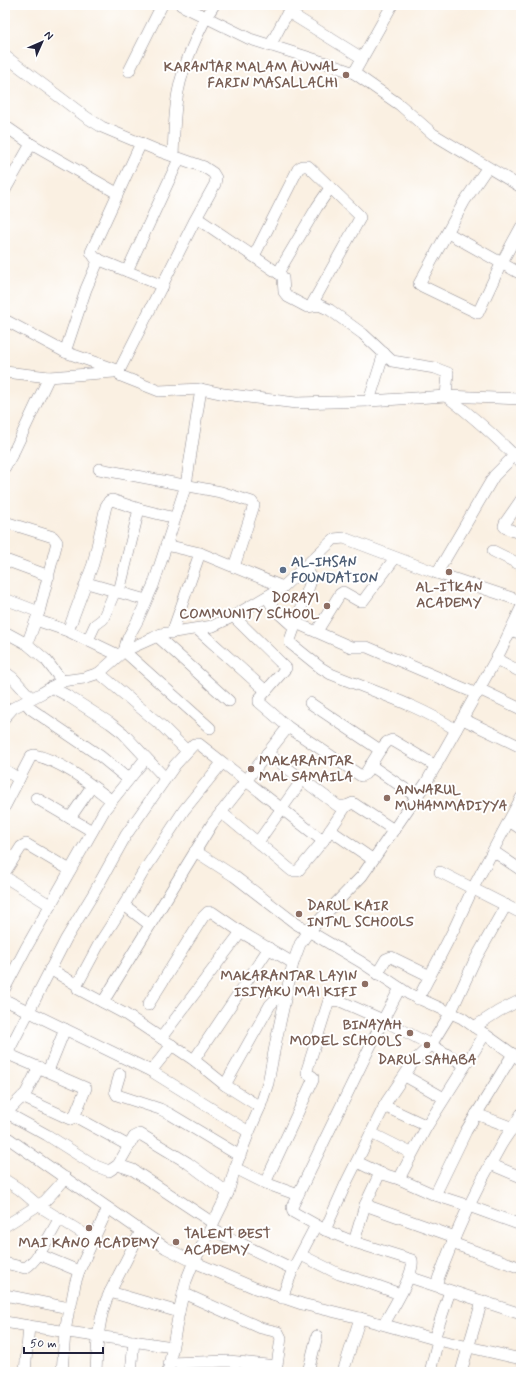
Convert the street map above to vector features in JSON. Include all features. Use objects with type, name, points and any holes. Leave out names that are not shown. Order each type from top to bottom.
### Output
[{"type":"street","points":[[129,71],[162,5]]},
{"type":"street","points":[[181,5],[239,35],[354,73],[400,105],[433,134],[487,168],[521,187]]},
{"type":"street","points":[[127,271],[176,158],[175,118],[178,92],[186,66],[205,17],[214,5]]},
{"type":"street","points":[[354,73],[392,5]]},
{"type":"street","points":[[270,46],[290,8],[362,58]]},
{"type":"street","points":[[5,56],[74,108],[102,127],[176,158],[204,167],[213,173],[216,178],[215,184],[119,371]]},
{"type":"street","points":[[5,126],[31,144],[117,193]]},
{"type":"street","points":[[7,182],[31,144]]},
{"type":"street","points":[[141,144],[91,252],[92,255],[99,259],[163,286]]},
{"type":"street","points":[[254,256],[300,167],[306,165],[308,166],[359,215],[360,218],[311,306]]},
{"type":"street","points":[[487,168],[464,202],[420,283],[422,286],[478,313],[501,264],[517,241],[521,227]]},
{"type":"street","points":[[278,273],[317,206],[330,188]]},
{"type":"street","points":[[197,218],[278,273],[283,278],[285,295],[288,298],[307,307],[320,306],[330,310],[362,334],[392,362],[435,368],[448,373],[446,396]]},
{"type":"street","points":[[448,233],[521,274]]},
{"type":"street","points":[[65,352],[86,289],[99,259]]},
{"type":"street","points":[[5,320],[65,352],[119,371],[121,376],[159,391],[201,389],[224,394],[296,403],[368,401],[446,396],[521,399]]},
{"type":"street","points":[[368,401],[384,353]]},
{"type":"street","points":[[6,374],[49,377],[119,371]]},
{"type":"street","points":[[5,466],[15,449],[49,377]]},
{"type":"street","points":[[122,652],[153,586],[186,485],[201,389]]},
{"type":"street","points":[[437,574],[494,476],[518,458],[470,413],[446,396]]},
{"type":"street","points":[[99,469],[221,492],[249,500],[254,505],[234,567]]},
{"type":"street","points":[[68,631],[93,564],[106,506],[109,501],[112,500],[139,509],[175,518]]},
{"type":"street","points":[[521,500],[504,526],[521,534]]},
{"type":"street","points":[[88,640],[95,625],[103,620],[117,591],[139,509]]},
{"type":"street","points":[[5,522],[53,537],[57,542],[38,616],[27,644]]},
{"type":"street","points":[[5,717],[13,708],[51,688],[62,680],[84,678],[99,673],[122,652],[157,636],[213,626],[234,616],[283,587],[334,539],[344,538],[437,574],[521,601]]},
{"type":"street","points":[[166,545],[200,553],[283,587]]},
{"type":"street","points":[[493,551],[521,565]]},
{"type":"street","points":[[172,633],[200,553]]},
{"type":"street","points":[[317,631],[340,594],[343,592],[359,601],[363,601],[395,558]]},
{"type":"street","points":[[8,561],[49,576]]},
{"type":"street","points":[[305,566],[312,578],[290,643],[321,668],[331,674],[416,708],[435,717],[456,730]]},
{"type":"street","points":[[87,583],[146,600]]},
{"type":"street","points":[[267,597],[274,608],[295,625],[317,631],[351,647],[367,647],[521,709]]},
{"type":"street","points":[[5,599],[68,631],[122,652],[210,728]]},
{"type":"street","points":[[183,1293],[261,1328],[278,1332],[281,1338],[276,1369],[229,1361],[169,1367],[172,1347],[183,1293],[186,1281],[228,1193],[235,1168],[260,1107],[268,1083],[293,963],[300,944],[309,931],[356,883],[417,797],[496,659],[516,632],[521,608]]},
{"type":"street","points":[[234,616],[286,668],[259,699],[259,702],[288,727],[361,776],[365,774],[380,750],[387,742],[392,740],[436,766]]},
{"type":"street","points":[[197,629],[266,692]]},
{"type":"street","points":[[5,632],[27,644],[46,660],[62,680]]},
{"type":"street","points":[[157,636],[229,701]]},
{"type":"street","points":[[496,659],[521,672]]},
{"type":"street","points":[[5,672],[22,688],[31,709],[100,756],[128,779]]},
{"type":"street","points":[[99,673],[163,727],[187,751]]},
{"type":"street","points":[[51,688],[68,696],[123,733],[165,778]]},
{"type":"street","points":[[310,703],[380,750]]},
{"type":"street","points":[[463,719],[521,747]]},
{"type":"street","points":[[103,1002],[195,850],[245,780],[288,727]]},
{"type":"street","points":[[76,1116],[75,1115],[86,1088],[10,1055],[9,1052],[50,969],[126,835],[165,778],[187,751],[194,744],[198,744],[323,841]]},
{"type":"street","points":[[267,753],[338,806],[346,806],[353,803],[356,804],[394,830]]},
{"type":"street","points":[[5,806],[31,756],[34,754],[75,774],[111,800]]},
{"type":"street","points":[[5,988],[92,830],[111,800],[146,758]]},
{"type":"street","points":[[76,985],[142,874],[184,810],[222,763]]},
{"type":"street","points":[[370,765],[417,797]]},
{"type":"street","points":[[5,770],[19,779]]},
{"type":"street","points":[[258,842],[302,780]]},
{"type":"street","points":[[70,818],[92,786]]},
{"type":"street","points":[[36,798],[92,830]]},
{"type":"street","points":[[418,999],[473,888],[521,798]]},
{"type":"street","points":[[221,812],[295,872],[298,872],[323,841],[346,806]]},
{"type":"street","points":[[509,821],[521,828]]},
{"type":"street","points":[[330,830],[372,859]]},
{"type":"street","points":[[5,872],[21,847],[26,844],[70,870]]},
{"type":"street","points":[[195,850],[234,876],[286,917],[361,962],[418,999],[462,1018],[517,1057],[476,1114],[462,1139],[435,1195]]},
{"type":"street","points":[[493,851],[521,870]]},
{"type":"street","points":[[440,872],[521,913]]},
{"type":"street","points":[[5,877],[50,905]]},
{"type":"street","points":[[124,905],[150,925]]},
{"type":"street","points":[[282,1298],[293,1269],[320,1228],[347,1181],[384,1106],[414,1061],[430,1045],[450,1014],[474,962],[506,905]]},
{"type":"street","points":[[148,1005],[203,917],[208,912],[212,912],[241,932],[293,963]]},
{"type":"street","points":[[161,1038],[241,932]]},
{"type":"street","points":[[194,1060],[269,948]]},
{"type":"street","points":[[378,974],[386,959],[391,957],[430,976]]},
{"type":"street","points":[[50,969],[76,985],[78,989],[125,1014],[194,1060],[225,1085],[260,1107]]},
{"type":"street","points":[[384,1324],[409,1277],[412,1260],[354,1242],[320,1228],[292,1210],[293,1202],[298,1195],[400,988]]},
{"type":"street","points":[[225,1085],[270,1005],[287,992]]},
{"type":"street","points":[[5,1000],[151,1071],[249,1132]]},
{"type":"street","points":[[265,1183],[314,1080],[313,1077],[307,1073],[307,1070],[329,1000],[340,1001],[383,1020],[465,1065]]},
{"type":"street","points":[[474,1027],[498,1011],[521,1000]]},
{"type":"street","points":[[65,1029],[43,1069],[26,1093],[5,1113],[47,1135],[103,1169],[109,1171],[118,1165],[134,1137],[140,1134],[188,1163],[228,1193]]},
{"type":"street","points":[[399,1179],[427,1126],[485,1034]]},
{"type":"street","points":[[151,1071],[172,1045]]},
{"type":"street","points":[[120,1074],[115,1091],[118,1095],[170,1114],[240,1156]]},
{"type":"street","points":[[405,1076],[444,1098]]},
{"type":"street","points":[[22,1097],[70,1119],[76,1116]]},
{"type":"street","points":[[384,1106],[427,1126]]},
{"type":"street","points":[[476,1114],[516,1129]]},
{"type":"street","points":[[436,1285],[453,1240],[469,1206],[490,1164],[516,1129],[521,1114]]},
{"type":"street","points":[[76,1116],[129,1146]]},
{"type":"street","points":[[371,1133],[412,1153]]},
{"type":"street","points":[[5,1136],[141,1231],[171,1251],[194,1262],[282,1298],[302,1304],[384,1324],[436,1339],[521,1359]]},
{"type":"street","points":[[357,1162],[435,1195],[521,1225]]},
{"type":"street","points":[[490,1164],[521,1177]]},
{"type":"street","points":[[118,1165],[133,1170],[212,1226],[293,1269]]},
{"type":"street","points":[[235,1168],[265,1183],[298,1195]]},
{"type":"street","points":[[354,1242],[365,1205],[380,1173]]},
{"type":"street","points":[[6,1224],[39,1206],[66,1178]]},
{"type":"street","points":[[5,1180],[19,1189],[39,1206],[94,1240]]},
{"type":"street","points":[[365,1205],[521,1268]]},
{"type":"street","points":[[62,1372],[69,1308],[71,1305],[75,1284],[79,1271],[108,1208]]},
{"type":"street","points":[[5,1263],[25,1268],[30,1264],[38,1254],[60,1218]]},
{"type":"street","points":[[96,1372],[98,1337],[106,1299],[141,1231]]},
{"type":"street","points":[[38,1254],[79,1271]]},
{"type":"street","points":[[301,1255],[339,1274],[400,1294]]},
{"type":"street","points":[[409,1277],[521,1314]]},
{"type":"street","points":[[430,1372],[436,1339],[450,1291]]},
{"type":"street","points":[[110,1292],[179,1312]]},
{"type":"street","points":[[5,1295],[69,1308]]},
{"type":"street","points":[[461,1372],[482,1302]]},
{"type":"street","points":[[343,1372],[360,1318]]},
{"type":"street","points":[[5,1322],[172,1347]]},
{"type":"street","points":[[25,1372],[29,1326]]},
{"type":"street","points":[[308,1372],[317,1336]]},
{"type":"street","points":[[131,1372],[134,1341]]},
{"type":"place","name":"KARANTAR MALAM AUWAL FARIN MASALLACHI","points":[[346,75]]},
{"type":"place","name":"AL-IHSAN FOUNDATION","points":[[283,570]]},
{"type":"place","name":"AL-ITKAN ACADEMY","points":[[449,572]]},
{"type":"place","name":"DORAYI COMMUNITY SCHOOL","points":[[327,606]]},
{"type":"place","name":"MAKARANTAR MAL SAMAILA","points":[[251,769]]},
{"type":"place","name":"ANWARUL MUHAMMADIYYA","points":[[387,798]]},
{"type":"place","name":"DARUL KAIR INTNL SCHOOLS","points":[[299,914]]},
{"type":"place","name":"MAKARANTAR LAYIN ISIYAKU MAI KIFI","points":[[365,984]]},
{"type":"place","name":"BINAYAH MODEL SCHOOLS","points":[[410,1033]]},
{"type":"place","name":"DARUL SAHABA","points":[[427,1045]]},
{"type":"place","name":"MAI KANO ACADEMY","points":[[89,1228]]},
{"type":"place","name":"TALENT BEST ACADEMY","points":[[176,1242]]}]
